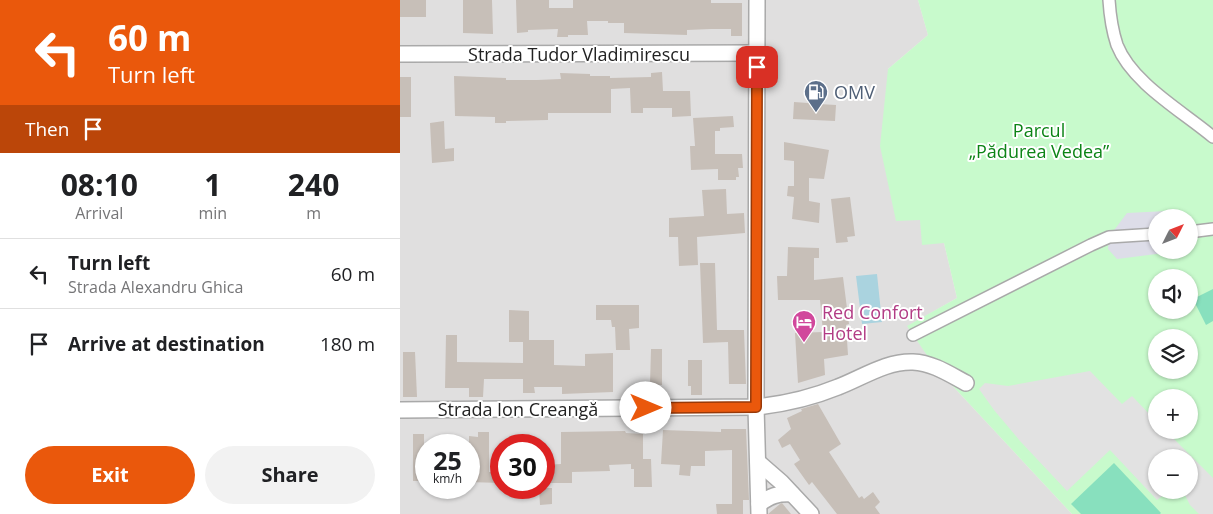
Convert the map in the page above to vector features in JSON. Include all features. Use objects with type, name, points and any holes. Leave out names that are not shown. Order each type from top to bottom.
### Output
[{"type":"street","points":[[757,0],[756,407],[759,509]]},
{"type":"street","points":[[1109,0],[1110,22],[1118,46],[1127,62],[1159,95],[1213,137]]},
{"type":"street","name":"Strada Tudor Vladimirescu","points":[[400,54],[757,53]]},
{"type":"street","points":[[1198,231],[1213,229]]},
{"type":"street","points":[[913,335],[1109,237],[1148,235]]},
{"type":"street","name":"Strada Ion Creangă","points":[[400,410],[756,407],[780,405],[807,398],[901,363],[921,363],[935,367],[966,383]]},
{"type":"street","points":[[758,462],[811,514]]},
{"type":"street","points":[[759,509],[769,497],[779,493],[792,494]]},
{"type":"shaded area","points":[[400,0],[918,0],[928,35],[888,69],[920,219],[944,243],[957,298],[908,326],[935,367],[1072,514],[400,514]]},
{"type":"shaded area","points":[[1148,212],[1148,255],[1117,259],[1108,249],[1109,237],[1127,213]]},
{"type":"shaded area","points":[[1090,371],[1122,404],[1132,396],[1148,413],[1148,439],[1174,439],[1184,449],[1148,449],[1148,490],[1110,450],[1067,491],[1020,441],[979,389],[985,383],[1008,386]]},
{"type":"shaded area","points":[[1198,463],[1213,478],[1213,514],[1199,514],[1187,499],[1198,499]]},
{"type":"green space","name":"Parcul „Pădurea Vedea”","points":[[918,0],[1213,0],[1213,514],[1072,514],[935,367],[907,326],[957,298],[944,243],[922,245],[920,220],[896,221],[880,146],[888,69],[928,35]]},
{"type":"green space","points":[[1213,289],[1213,321],[1206,325],[1198,309],[1198,296]]},
{"type":"green space","points":[[1114,463],[1160,514],[1081,514],[1071,504]]},
{"type":"water","points":[[877,274],[882,322],[862,324],[856,276]]},
{"type":"building","points":[[400,0],[426,0],[426,17],[400,17]]},
{"type":"building","points":[[463,0],[492,0],[493,34],[463,33]]},
{"type":"building","points":[[516,0],[549,0],[549,8],[573,8],[573,0],[711,0],[711,3],[742,3],[742,36],[731,36],[731,29],[687,30],[687,35],[624,33],[624,23],[608,23],[608,21],[587,21],[588,35],[557,37],[558,29],[528,30],[528,32],[517,33]]},
{"type":"building","points":[[662,72],[663,91],[690,91],[691,116],[672,117],[672,108],[643,108],[643,113],[631,113],[630,88],[611,89],[611,113],[548,113],[548,120],[506,121],[506,123],[495,123],[495,117],[455,116],[454,76],[537,80],[561,79],[560,73],[610,76],[610,78],[651,77],[651,73]]},
{"type":"building","points":[[400,77],[411,77],[411,117],[400,117]]},
{"type":"building","points":[[809,87],[820,88],[819,104],[836,105],[835,121],[793,119],[794,102],[808,103]]},
{"type":"building","points":[[733,116],[734,127],[720,128],[720,131],[715,131],[715,154],[742,154],[743,168],[738,168],[739,177],[736,177],[736,180],[718,180],[718,169],[691,170],[690,146],[695,146],[693,118]]},
{"type":"building","points":[[444,121],[445,149],[454,148],[454,161],[432,163],[430,123]]},
{"type":"building","points":[[784,142],[829,150],[824,179],[809,178],[809,201],[820,203],[819,223],[792,219],[794,197],[787,196],[788,186],[794,186],[794,161],[784,160]]},
{"type":"building","points":[[726,189],[727,214],[744,213],[745,233],[697,237],[698,265],[679,266],[678,237],[669,237],[669,218],[704,216],[702,190]]},
{"type":"building","points":[[850,197],[855,236],[847,237],[848,242],[836,243],[831,199]]},
{"type":"building","points":[[788,247],[819,248],[819,258],[814,258],[814,280],[843,277],[849,324],[846,325],[848,355],[824,359],[825,375],[798,383],[795,333],[823,332],[820,300],[778,300],[777,276],[787,276]]},
{"type":"building","points":[[700,263],[715,263],[717,330],[744,330],[746,384],[729,384],[728,342],[703,343]]},
{"type":"building","points":[[596,305],[639,305],[639,328],[629,329],[630,350],[616,350],[615,327],[612,327],[611,320],[596,320]]},
{"type":"building","points":[[509,310],[529,311],[529,340],[554,340],[554,365],[585,366],[585,354],[613,353],[613,392],[562,394],[562,387],[534,387],[535,393],[523,393],[523,379],[484,379],[483,397],[469,397],[469,388],[445,388],[446,335],[457,335],[457,362],[523,363],[523,342],[509,342]]},
{"type":"building","points":[[651,349],[662,349],[662,385],[650,385]]},
{"type":"building","points":[[403,352],[415,352],[417,397],[403,397]]},
{"type":"building","points":[[688,360],[702,360],[702,395],[691,395],[691,386],[688,386]]},
{"type":"building","points":[[818,404],[841,444],[829,452],[859,498],[862,496],[864,499],[873,492],[880,502],[875,507],[880,514],[837,514],[812,482],[809,485],[794,464],[800,460],[790,444],[782,448],[778,440],[791,429],[787,418],[802,411],[801,409]]},
{"type":"building","points":[[721,429],[746,429],[749,500],[743,500],[743,514],[717,514],[716,504],[732,504],[732,450],[705,451],[705,466],[691,466],[690,476],[679,475],[680,465],[661,464],[663,430],[721,432]]},
{"type":"building","points":[[625,431],[626,433],[643,434],[643,459],[651,459],[652,487],[634,487],[634,469],[631,469],[631,464],[609,465],[610,471],[572,472],[572,483],[555,483],[555,464],[561,464],[561,432]]},
{"type":"building","points":[[478,432],[489,432],[490,483],[480,482],[480,434]]},
{"type":"building","points":[[413,434],[415,434],[415,481],[413,481]]},
{"type":"building","points":[[540,499],[552,499],[552,504],[540,505]]},
{"type":"building","points":[[782,503],[791,514],[768,514],[780,504]]},
{"type":"place","name":"OMV","points":[[816,113]]},
{"type":"place","name":"Red Confort Hotel","points":[[804,343]]},
{"type":"route","points":[[646,408],[756,407],[757,67]]}]
